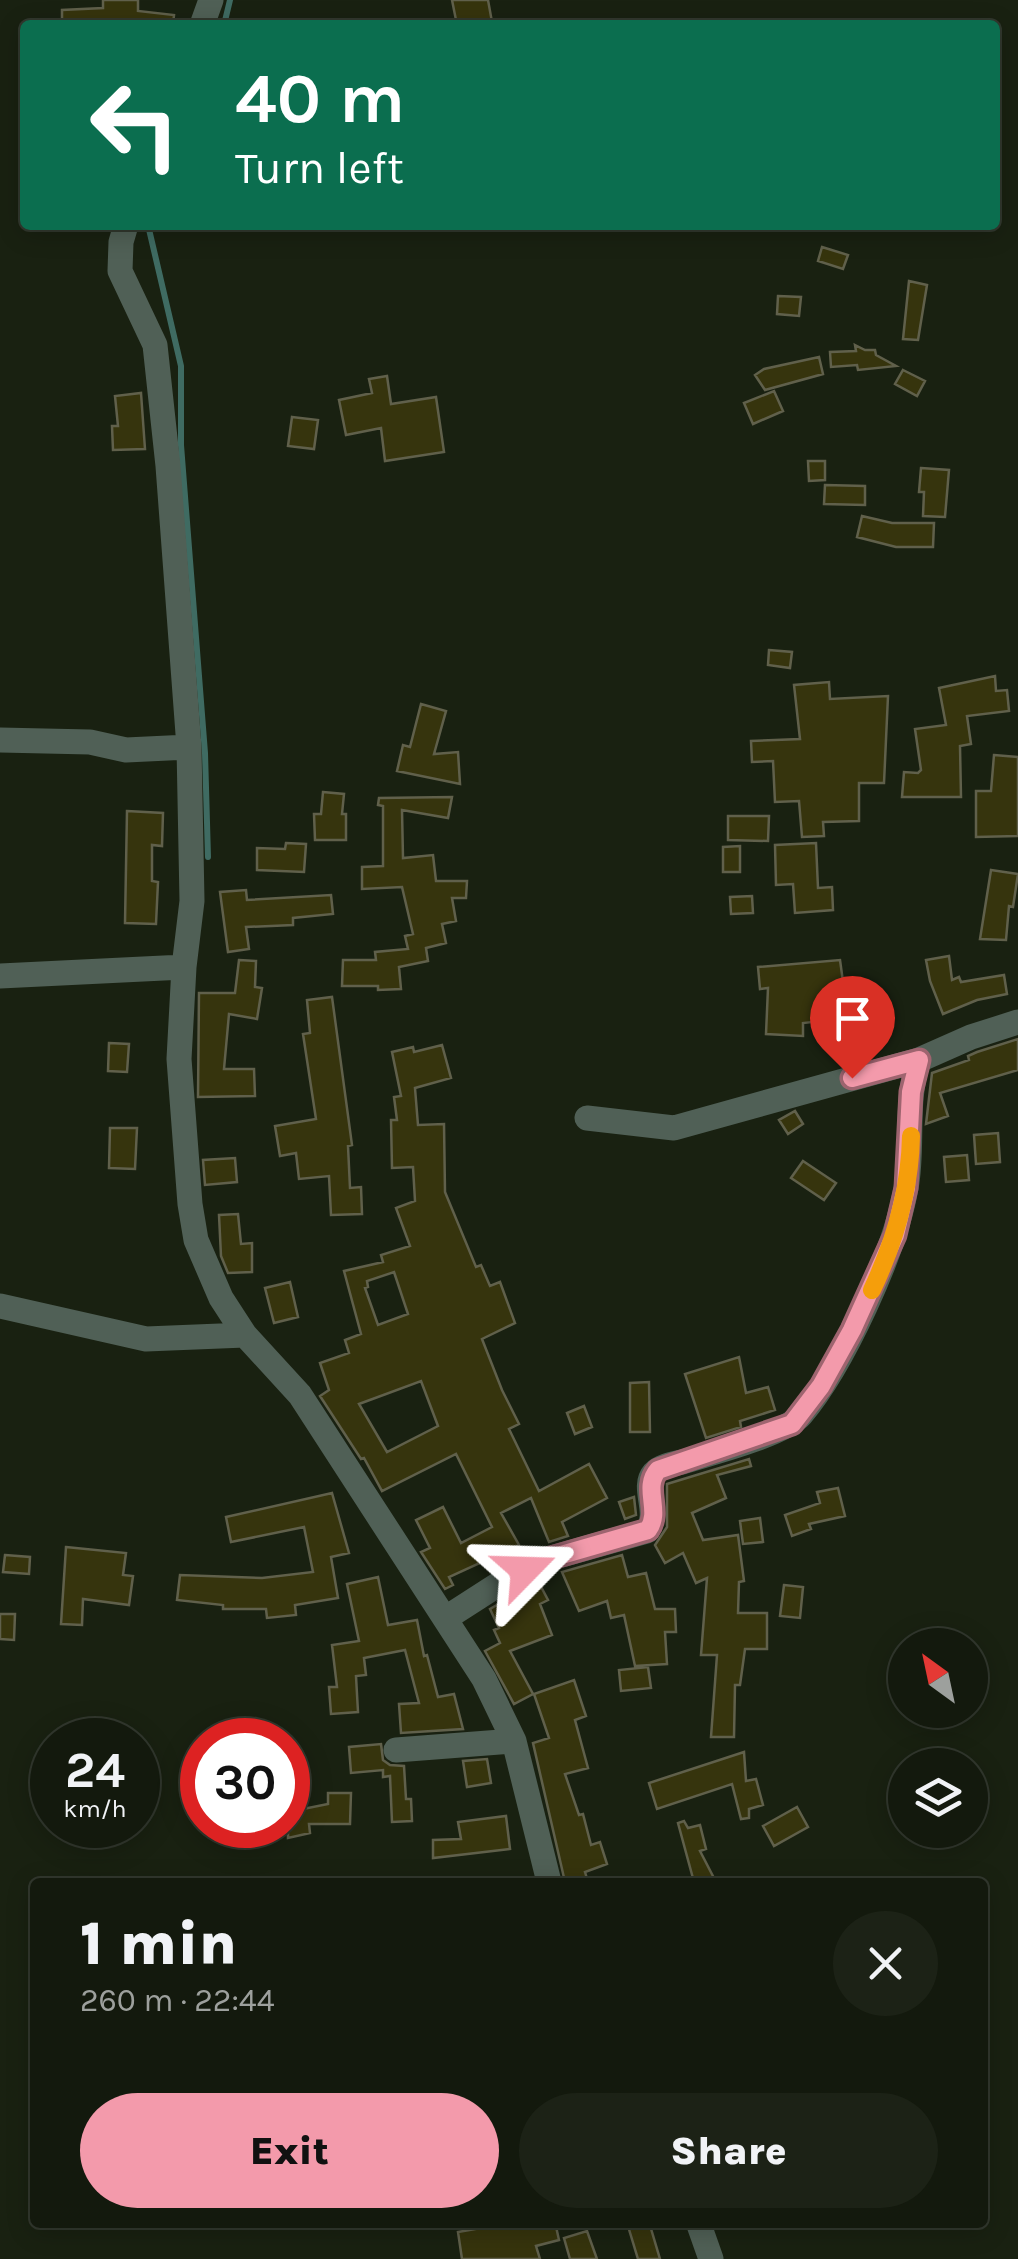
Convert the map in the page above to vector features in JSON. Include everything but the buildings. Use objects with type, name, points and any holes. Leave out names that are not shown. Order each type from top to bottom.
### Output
[{"type":"street","points":[[125,230],[120,271],[155,345],[189,747],[192,901],[184,967],[180,1096],[196,1240],[212,1283],[245,1334],[300,1395],[484,1679],[514,1741],[548,1878]]},
{"type":"street","points":[[0,740],[90,742],[126,750],[189,747]]},
{"type":"street","points":[[0,976],[184,967]]},
{"type":"street","points":[[587,1118],[674,1128],[919,1060],[1018,1022]]},
{"type":"street","points":[[446,1618],[544,1560],[648,1530],[654,1522],[650,1482],[659,1469],[788,1426],[802,1414],[852,1330],[895,1235],[906,1188],[911,1092],[919,1060]]},
{"type":"street","points":[[0,1306],[146,1339],[245,1334]]},
{"type":"street","points":[[396,1750],[514,1741]]},
{"type":"street","points":[[700,2228],[712,2259]]},
{"type":"waterway","points":[[225,20],[230,0]]},
{"type":"waterway","points":[[149,230],[181,366],[181,445],[205,753],[208,857]]},
{"type":"slow traffic","points":[[872,1290],[895,1235],[906,1188],[911,1136]]},
{"type":"route","points":[[525,1570],[544,1560],[648,1530],[654,1522],[650,1482],[658,1470],[792,1424],[821,1386],[852,1330],[895,1235],[906,1188],[911,1092],[919,1060],[852,1078]]}]
